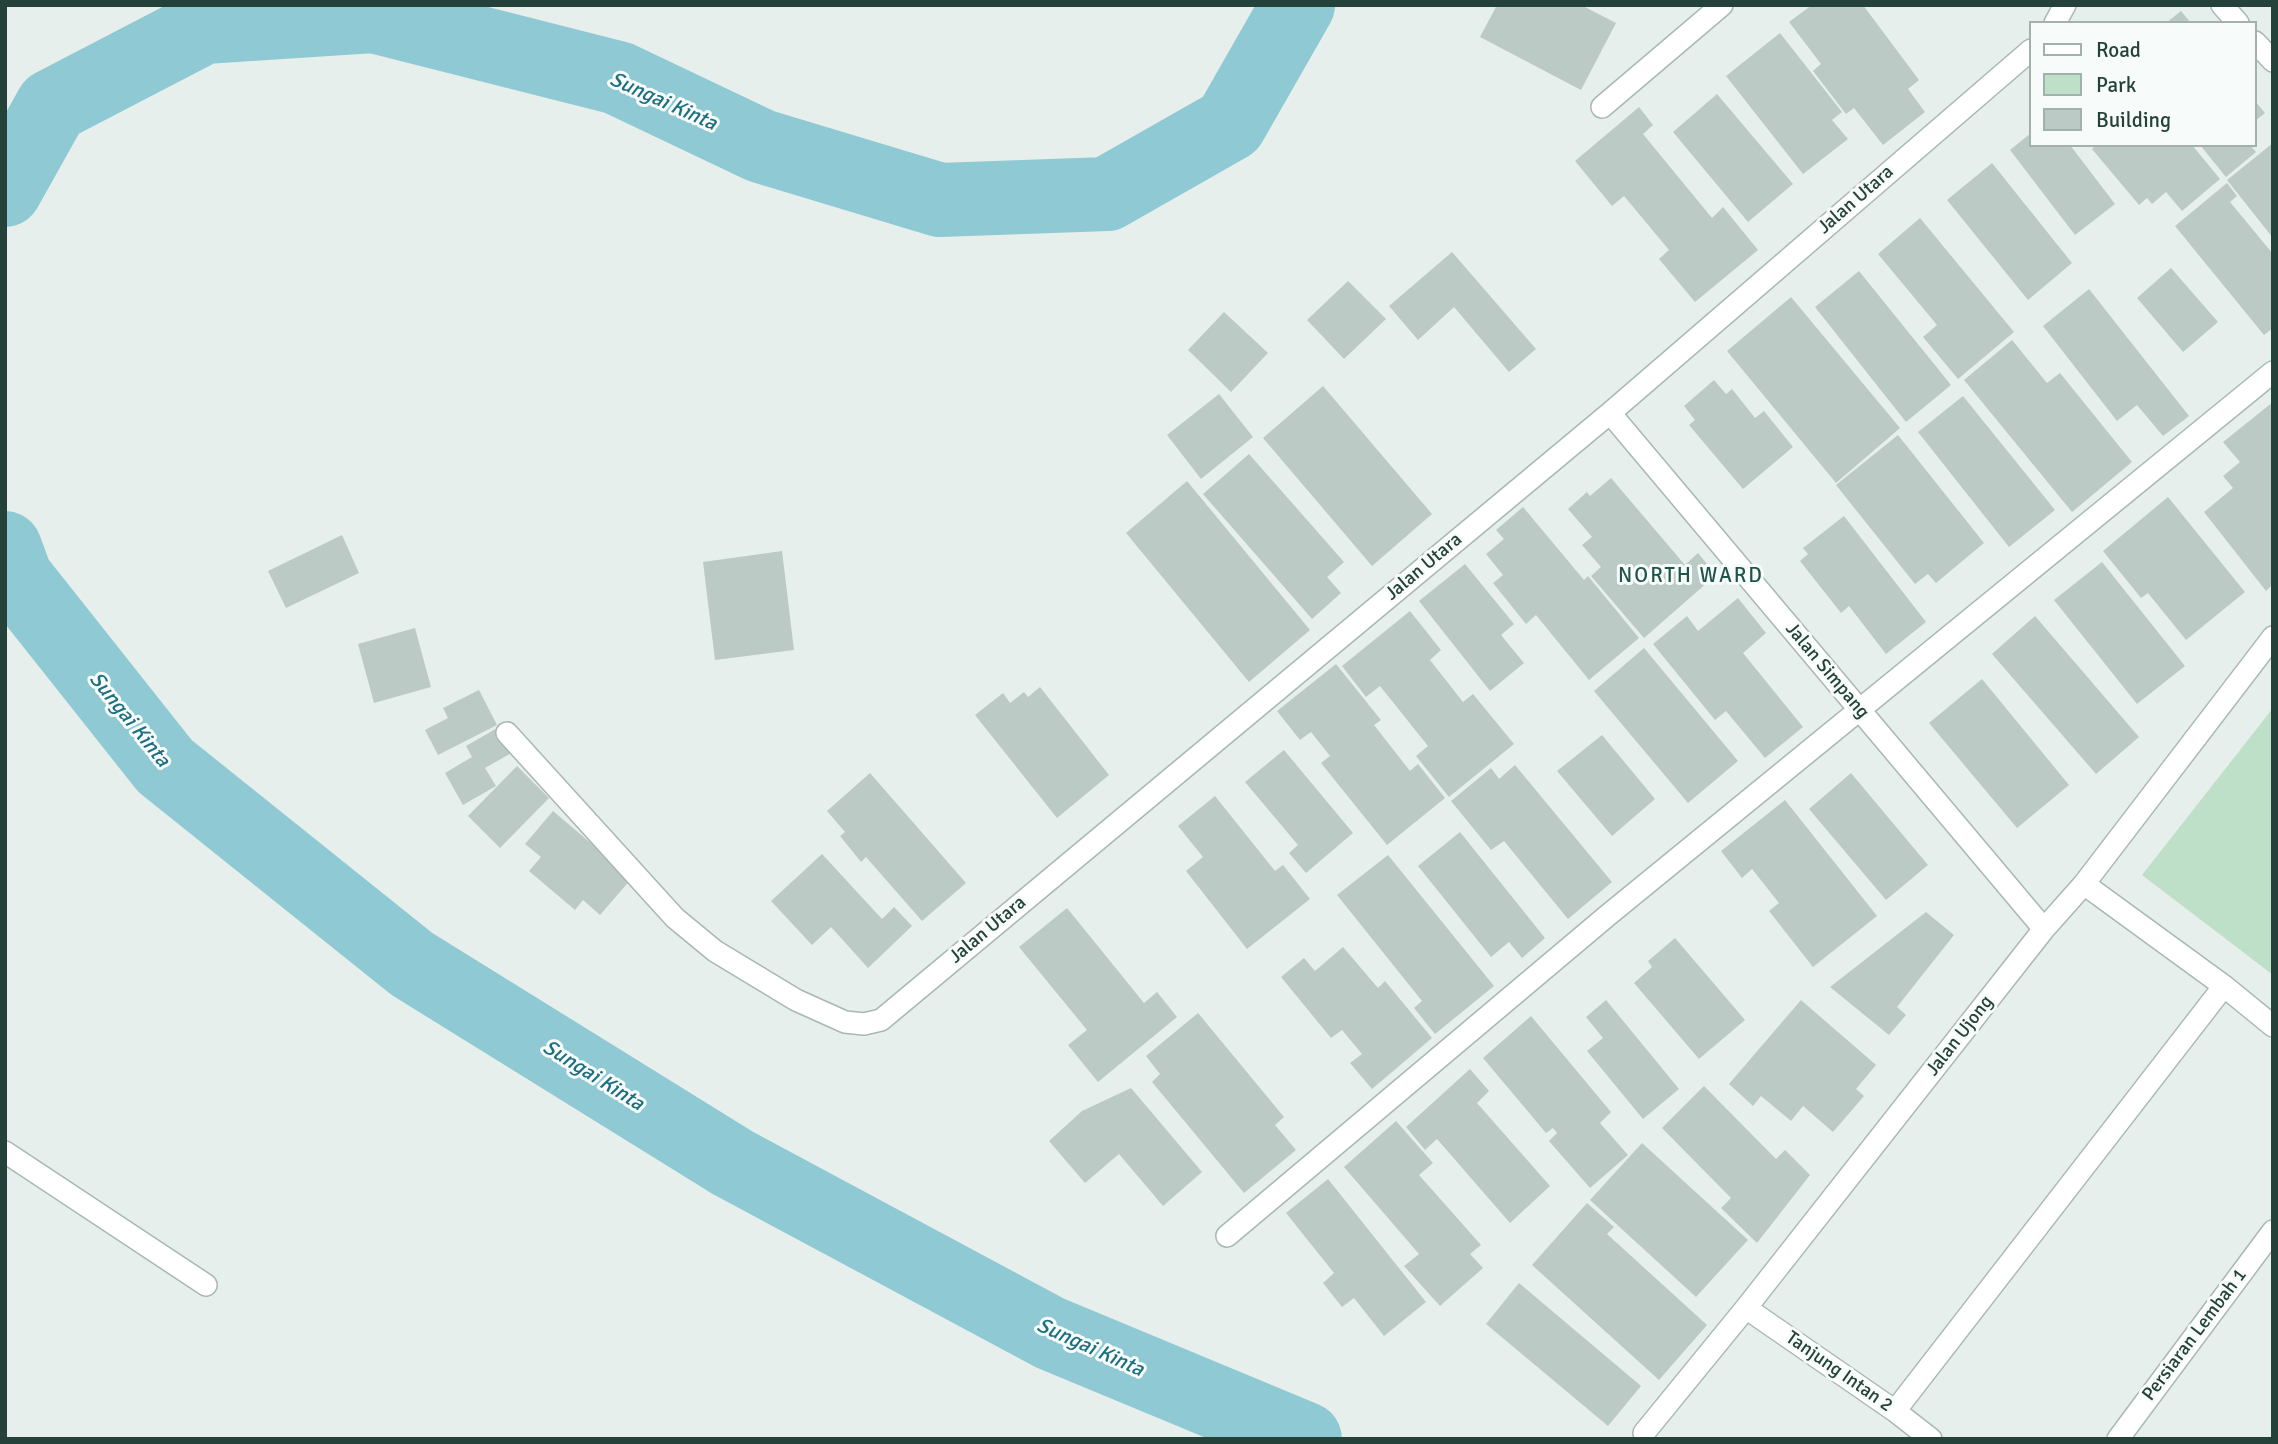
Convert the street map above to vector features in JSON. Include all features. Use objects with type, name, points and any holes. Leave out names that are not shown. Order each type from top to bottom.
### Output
[{"type":"street","points":[[1602,107],[1722,5]]},
{"type":"street","points":[[2056,21],[2066,5]]},
{"type":"street","points":[[2222,5],[2236,21]]},
{"type":"street","points":[[2257,44],[2273,61]]},
{"type":"street","name":"Jalan Utara","points":[[507,733],[675,918],[715,951],[796,1000],[845,1022],[864,1024],[881,1020],[1610,413],[2030,51]]},
{"type":"street","points":[[1227,1236],[1607,916],[2273,372]]},
{"type":"street","name":"Jalan Simpang","points":[[1610,413],[2044,929]]},
{"type":"street","name":"Jalan Ujong","points":[[1644,1433],[1746,1308],[2044,929],[2084,884],[2273,637]]},
{"type":"street","points":[[2084,884],[2224,986],[2273,1026]]},
{"type":"street","points":[[1895,1411],[2224,986]]},
{"type":"street","points":[[5,1152],[206,1285]]},
{"type":"street","name":"Persiaran Lembah 1","points":[[2118,1439],[2273,1231]]},
{"type":"street","name":"Tanjung Intan 2","points":[[1746,1308],[1931,1439]]},
{"type":"green space","points":[[2273,708],[2273,975],[2142,875]]},
{"type":"building","points":[[1497,5],[1581,5],[1616,23],[1581,90],[1480,37]]},
{"type":"building","points":[[1812,5],[1863,5],[1919,80],[1908,89],[1925,112],[1883,145],[1854,108],[1846,114],[1813,71],[1821,64],[1789,22]]},
{"type":"building","points":[[2181,11],[2189,21],[2168,21]]},
{"type":"building","points":[[1780,33],[1842,112],[1832,120],[1848,139],[1803,174],[1726,76]]},
{"type":"building","points":[[1717,94],[1793,184],[1748,222],[1673,132]]},
{"type":"building","points":[[2257,103],[2265,113],[2257,119]]},
{"type":"building","points":[[1639,107],[1653,125],[1643,134],[1712,218],[1723,207],[1758,250],[1695,302],[1659,259],[1669,250],[1624,196],[1612,206],[1575,161]]},
{"type":"building","points":[[2030,134],[2030,147],[2072,147],[2115,204],[2075,235],[2010,150]]},
{"type":"building","points":[[2273,143],[2273,238],[2227,180]]},
{"type":"building","points":[[2194,147],[2220,179],[2182,211],[2166,192],[2152,204],[2147,198],[2139,205],[2092,149]]},
{"type":"building","points":[[2202,147],[2252,147],[2256,152],[2226,177]]},
{"type":"building","points":[[1992,163],[2072,263],[2028,300],[1947,200]]},
{"type":"building","points":[[2227,183],[2237,196],[2230,202],[2273,254],[2273,328],[2264,335],[2175,226]]},
{"type":"building","points":[[1920,218],[2014,332],[1958,379],[1923,337],[1937,325],[1878,254]]},
{"type":"building","points":[[1452,252],[1536,349],[1509,372],[1454,307],[1418,340],[1389,306]]},
{"type":"building","points":[[2171,268],[2218,322],[2183,352],[2137,298]]},
{"type":"building","points":[[1859,271],[1951,385],[1906,422],[1815,307]]},
{"type":"building","points":[[1348,281],[1386,319],[1344,359],[1307,320]]},
{"type":"building","points":[[2089,289],[2189,416],[2163,436],[2137,405],[2117,421],[2043,326]]},
{"type":"building","points":[[1791,297],[1900,428],[1836,483],[1727,351]]},
{"type":"building","points":[[1224,312],[1268,353],[1231,392],[1188,350]]},
{"type":"building","points":[[2012,340],[2047,383],[2060,373],[2132,462],[2072,512],[1964,380]]},
{"type":"building","points":[[1714,380],[1726,394],[1732,389],[1755,418],[1764,411],[1793,447],[1743,489],[1689,425],[1695,420],[1684,406]]},
{"type":"building","points":[[1323,386],[1432,514],[1372,566],[1263,438]]},
{"type":"building","points":[[1219,394],[1253,437],[1201,479],[1167,435]]},
{"type":"building","points":[[1963,396],[2055,510],[2009,547],[1918,432]]},
{"type":"building","points":[[2273,402],[2273,584],[2266,591],[2204,512],[2233,488],[2223,476],[2240,462],[2223,442]]},
{"type":"building","points":[[1898,435],[1984,543],[1936,583],[1928,574],[1915,584],[1836,485]]},
{"type":"building","points":[[1249,454],[1344,562],[1327,577],[1341,593],[1312,619],[1203,494]]},
{"type":"building","points":[[1611,478],[1685,565],[1698,553],[1716,575],[1644,638],[1591,576],[1601,567],[1582,545],[1592,537],[1568,509],[1587,492],[1590,496]]},
{"type":"building","points":[[1187,481],[1310,630],[1249,682],[1126,533]]},
{"type":"building","points":[[2168,497],[2245,592],[2186,640],[2148,593],[2141,598],[2103,551]]},
{"type":"building","points":[[1523,507],[1584,580],[1588,576],[1639,638],[1589,680],[1536,615],[1526,624],[1493,583],[1503,575],[1486,554],[1504,539],[1496,530]]},
{"type":"building","points":[[1844,516],[1926,622],[1886,654],[1849,606],[1841,613],[1800,561],[1808,554],[1803,548]]},
{"type":"building","points":[[342,535],[359,573],[286,608],[268,571]]},
{"type":"building","points":[[782,551],[794,650],[715,660],[703,562]]},
{"type":"building","points":[[2102,562],[2185,666],[2137,704],[2054,600]]},
{"type":"building","points":[[1465,564],[1514,624],[1501,635],[1524,663],[1490,691],[1419,601]]},
{"type":"building","points":[[1738,598],[1766,633],[1743,653],[1803,727],[1765,758],[1726,711],[1715,720],[1653,644],[1687,616],[1698,631]]},
{"type":"building","points":[[1410,611],[1441,650],[1430,660],[1463,702],[1473,694],[1514,744],[1449,797],[1416,756],[1428,746],[1380,686],[1366,697],[1342,666]]},
{"type":"building","points":[[2035,616],[2139,737],[2096,774],[1992,654]]},
{"type":"building","points":[[415,628],[431,687],[374,703],[358,644]]},
{"type":"building","points":[[1644,648],[1738,761],[1688,803],[1594,691]]},
{"type":"building","points":[[1336,664],[1381,720],[1374,725],[1410,771],[1418,764],[1445,798],[1387,845],[1321,763],[1330,756],[1311,732],[1300,740],[1277,711]]},
{"type":"building","points":[[1982,679],[2069,785],[2017,828],[1929,723]]},
{"type":"building","points":[[1040,687],[1109,775],[1057,818],[975,715],[1003,693],[1010,703],[1024,692],[1028,697]]},
{"type":"building","points":[[479,690],[497,725],[438,755],[425,730],[448,718],[443,708]]},
{"type":"building","points":[[499,727],[513,752],[485,768],[496,786],[463,805],[445,773],[472,757],[466,746]]},
{"type":"building","points":[[1602,735],[1655,799],[1612,836],[1557,771]]},
{"type":"building","points":[[1284,750],[1353,833],[1306,873],[1289,853],[1298,845],[1245,782]]},
{"type":"building","points":[[1515,765],[1612,882],[1568,919],[1504,841],[1491,850],[1451,801],[1491,768],[1499,779]]},
{"type":"building","points":[[517,766],[549,798],[500,848],[468,816]]},
{"type":"building","points":[[870,773],[966,883],[922,921],[866,857],[861,862],[840,836],[845,832],[827,811]]},
{"type":"building","points":[[1851,773],[1928,865],[1886,900],[1809,809]]},
{"type":"building","points":[[1215,796],[1275,871],[1283,865],[1310,899],[1247,949],[1186,871],[1203,857],[1178,826]]},
{"type":"building","points":[[1785,800],[1877,916],[1813,967],[1769,911],[1779,903],[1752,869],[1742,878],[1721,851]]},
{"type":"building","points":[[553,811],[632,878],[600,915],[583,900],[575,910],[529,871],[541,857],[525,844]]},
{"type":"building","points":[[1460,832],[1545,938],[1522,958],[1509,942],[1491,957],[1418,866]]},
{"type":"building","points":[[822,854],[882,919],[894,907],[912,926],[868,968],[831,927],[812,945],[771,901]]},
{"type":"building","points":[[1388,855],[1494,986],[1435,1034],[1414,1008],[1422,1001],[1337,895]]},
{"type":"building","points":[[1067,908],[1144,1003],[1157,992],[1177,1017],[1098,1082],[1068,1045],[1087,1030],[1019,947]]},
{"type":"building","points":[[1926,912],[1954,935],[1897,1007],[1906,1015],[1889,1035],[1830,987]]},
{"type":"building","points":[[1675,938],[1745,1020],[1699,1059],[1634,983],[1652,967],[1648,961]]},
{"type":"building","points":[[1343,947],[1378,988],[1385,981],[1432,1038],[1372,1089],[1350,1063],[1362,1054],[1342,1030],[1331,1038],[1281,977],[1304,958],[1315,971]]},
{"type":"building","points":[[1606,1000],[1679,1089],[1643,1119],[1587,1051],[1603,1038],[1586,1017]]},
{"type":"building","points":[[1801,1000],[1876,1065],[1856,1089],[1864,1096],[1833,1132],[1803,1106],[1791,1121],[1761,1096],[1753,1106],[1729,1084]]},
{"type":"building","points":[[1198,1013],[1284,1117],[1275,1125],[1296,1150],[1244,1193],[1152,1082],[1160,1074],[1146,1056]]},
{"type":"building","points":[[1531,1016],[1611,1112],[1600,1123],[1628,1155],[1590,1188],[1549,1141],[1557,1133],[1553,1128],[1546,1133],[1483,1058]]},
{"type":"building","points":[[1470,1069],[1489,1091],[1477,1103],[1550,1186],[1510,1223],[1437,1139],[1425,1150],[1406,1127]]},
{"type":"building","points":[[1704,1086],[1776,1159],[1785,1150],[1810,1175],[1757,1243],[1721,1208],[1731,1198],[1662,1128]]},
{"type":"building","points":[[1131,1088],[1202,1172],[1163,1206],[1119,1154],[1085,1183],[1049,1141],[1082,1111]]},
{"type":"building","points":[[1396,1121],[1433,1163],[1419,1175],[1481,1245],[1470,1254],[1483,1268],[1440,1306],[1404,1266],[1419,1254],[1344,1167]]},
{"type":"building","points":[[1642,1143],[1748,1240],[1696,1297],[1590,1200]]},
{"type":"building","points":[[1328,1179],[1426,1302],[1384,1336],[1354,1298],[1342,1307],[1323,1283],[1334,1273],[1286,1213]]},
{"type":"building","points":[[1587,1203],[1614,1227],[1607,1234],[1707,1325],[1659,1380],[1532,1265]]},
{"type":"building","points":[[1519,1283],[1641,1386],[1608,1426],[1486,1324]]},
{"type":"waterway","name":"Sungai Kinta","points":[[5,190],[52,106],[204,27],[373,16],[618,78],[761,146],[940,200],[1107,194],[1230,124],[1298,5]]},
{"type":"waterway","name":"Sungai Kinta","points":[[5,548],[16,578],[165,766],[412,964],[733,1163],[1050,1333],[1305,1439]]},
{"type":"district","name":"NORTH WARD","points":[[1691,576]]}]
